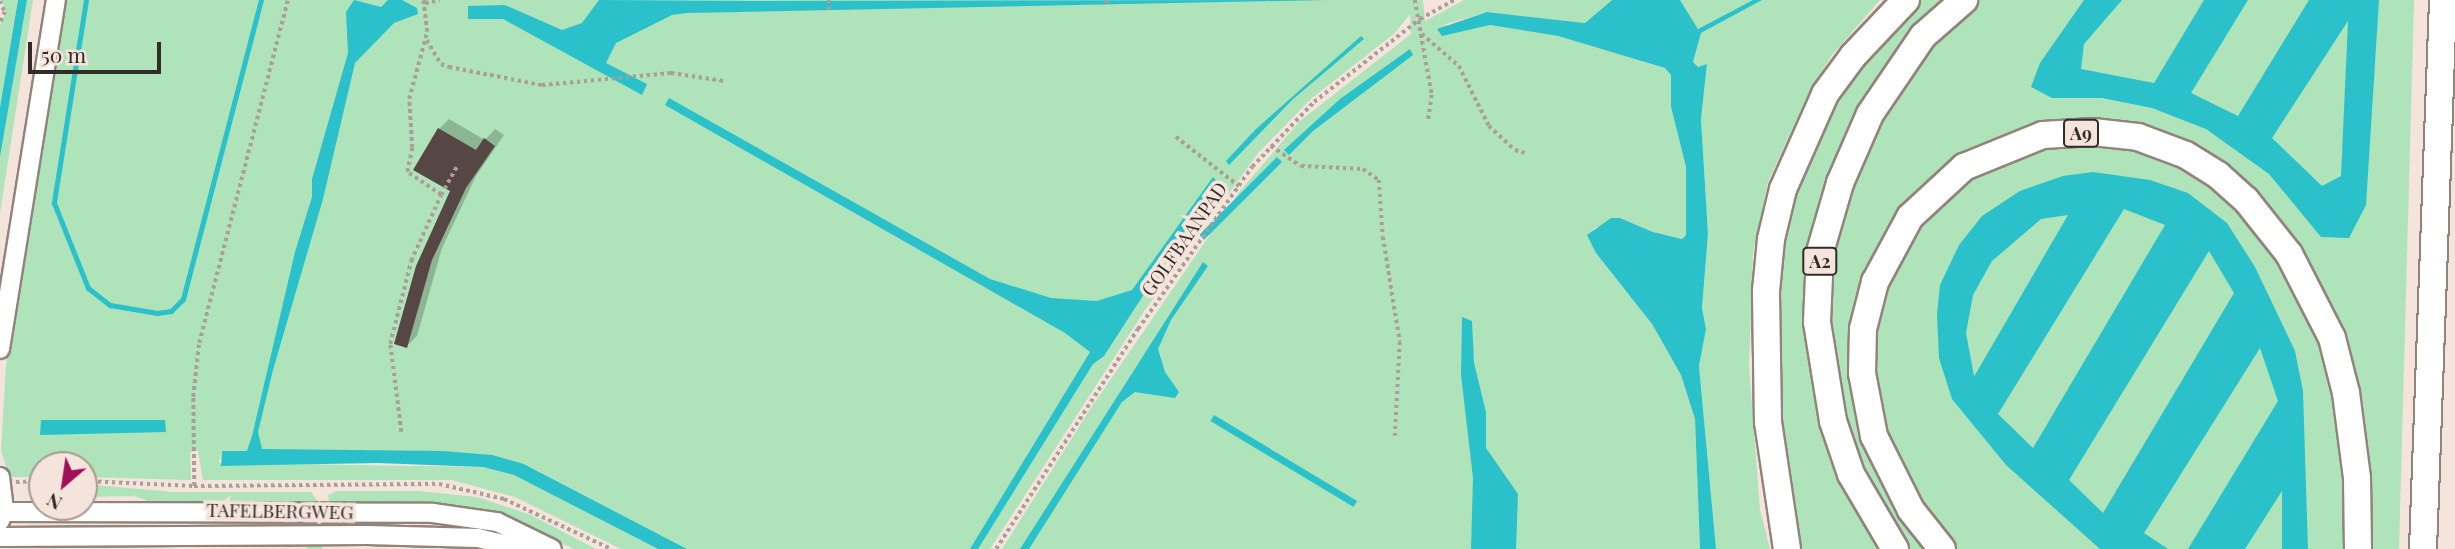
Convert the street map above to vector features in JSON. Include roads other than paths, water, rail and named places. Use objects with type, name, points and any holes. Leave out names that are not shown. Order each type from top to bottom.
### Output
[{"type":"highway","points":[[1787,549],[1768,422],[1766,291],[1771,239],[1783,189],[1825,94],[1853,56],[1906,0]]},
{"type":"highway","name":"A2","points":[[1895,549],[1851,474],[1833,421],[1817,322],[1820,252],[1840,183],[1870,114],[1923,36],[1964,0]]},
{"type":"highway","points":[[2423,549],[2443,0]]},
{"type":"highway","name":"A9","points":[[1942,549],[1911,510],[1874,436],[1862,362],[1863,329],[1875,282],[1910,217],[1964,167],[2043,135],[2093,132],[2138,137],[2186,155],[2218,174],[2246,200],[2289,254],[2332,338],[2346,393],[2357,478],[2358,549]]},
{"type":"street","points":[[0,349],[55,0]]},
{"type":"street","points":[[1,479],[1,515]]},
{"type":"street","name":"TAFELBERGWEG","points":[[1,515],[324,509],[365,513],[433,513],[497,522],[552,549]]},
{"type":"street","points":[[365,513],[367,542]]},
{"type":"street","name":"TAFELBERGWEG","points":[[0,537],[367,542],[478,538],[523,549]]},
{"type":"water","points":[[18,0],[27,0],[0,157],[0,107]]},
{"type":"water","points":[[354,0],[381,7],[388,0],[402,0],[417,8],[418,14],[394,23],[355,63],[323,199],[273,370],[258,432],[262,449],[443,451],[492,455],[524,464],[687,549],[658,549],[514,475],[483,467],[378,463],[221,466],[222,451],[247,451],[252,436],[295,252],[312,197],[312,179],[348,53],[346,12]]},
{"type":"water","points":[[599,0],[1327,0],[672,15],[616,43],[606,63],[647,84],[642,95],[503,19],[468,19],[468,6],[505,5],[562,30],[582,23]]},
{"type":"water","points":[[1612,0],[1680,0],[1698,29],[1753,0],[1762,0],[1701,33],[1693,62],[1698,67],[1707,64],[1701,119],[1708,234],[1702,308],[1706,329],[1699,366],[1716,549],[1700,549],[1695,419],[1681,375],[1652,324],[1596,253],[1587,235],[1611,218],[1620,218],[1653,232],[1682,239],[1686,235],[1686,167],[1671,107],[1671,75],[1665,68],[1558,36],[1490,25],[1442,36],[1437,29],[1487,12],[1585,23]]},
{"type":"water","points":[[2084,0],[2122,0],[2084,44],[2081,69],[2154,83],[2204,0],[2248,0],[2191,93],[2238,116],[2309,0],[2379,0],[2366,205],[2349,238],[2321,237],[2269,174],[2206,129],[2152,108],[2102,98],[2052,98],[2031,87],[2040,63]],"holes":[[[2348,21],[2341,176],[2322,186],[2272,138]]]},
{"type":"water","points":[[1361,36],[1364,39],[1292,100],[1229,165],[1226,161],[1256,129]]},
{"type":"water","points":[[1410,49],[1413,55],[1313,131],[1289,155],[1284,150],[1340,99]]},
{"type":"water","points":[[669,98],[990,279],[1051,298],[1097,301],[1132,290],[1213,177],[1217,181],[1104,356],[1093,364],[978,549],[970,549],[1090,352],[1065,333],[665,105]]},
{"type":"water","points":[[1277,157],[1282,162],[1204,240],[1199,235]]},
{"type":"water","points":[[2093,172],[2150,180],[2188,193],[2227,223],[2255,267],[2295,351],[2303,391],[2308,549],[2282,549],[2282,491],[2245,549],[2188,549],[2278,401],[2260,348],[2144,533],[2168,549],[2100,549],[2006,465],[1952,399],[1939,358],[1937,314],[1940,285],[1959,245],[1982,216],[2020,191],[2063,176]],"holes":[[[2124,209],[2165,225],[2033,448],[1998,414]],[[2068,215],[1975,375],[1974,376],[1966,333],[1973,295],[1992,261],[2041,219]],[[2209,251],[2234,293],[2103,513],[2069,480]]]},
{"type":"water","points":[[1203,262],[1208,266],[1171,320],[1158,349],[1165,372],[1179,392],[1175,398],[1135,392],[1122,402],[1029,549],[1020,549]]},
{"type":"water","points":[[1462,317],[1472,321],[1474,363],[1486,412],[1486,448],[1518,494],[1516,549],[1471,549],[1473,478],[1461,375]]},
{"type":"water","points":[[1214,415],[1357,501],[1354,507],[1210,421]]},
{"type":"water","points":[[41,420],[165,420],[166,432],[40,435]]},
{"type":"waterway","points":[[86,0],[54,203],[88,288],[110,305],[157,313],[171,311],[183,299],[261,0]]}]
